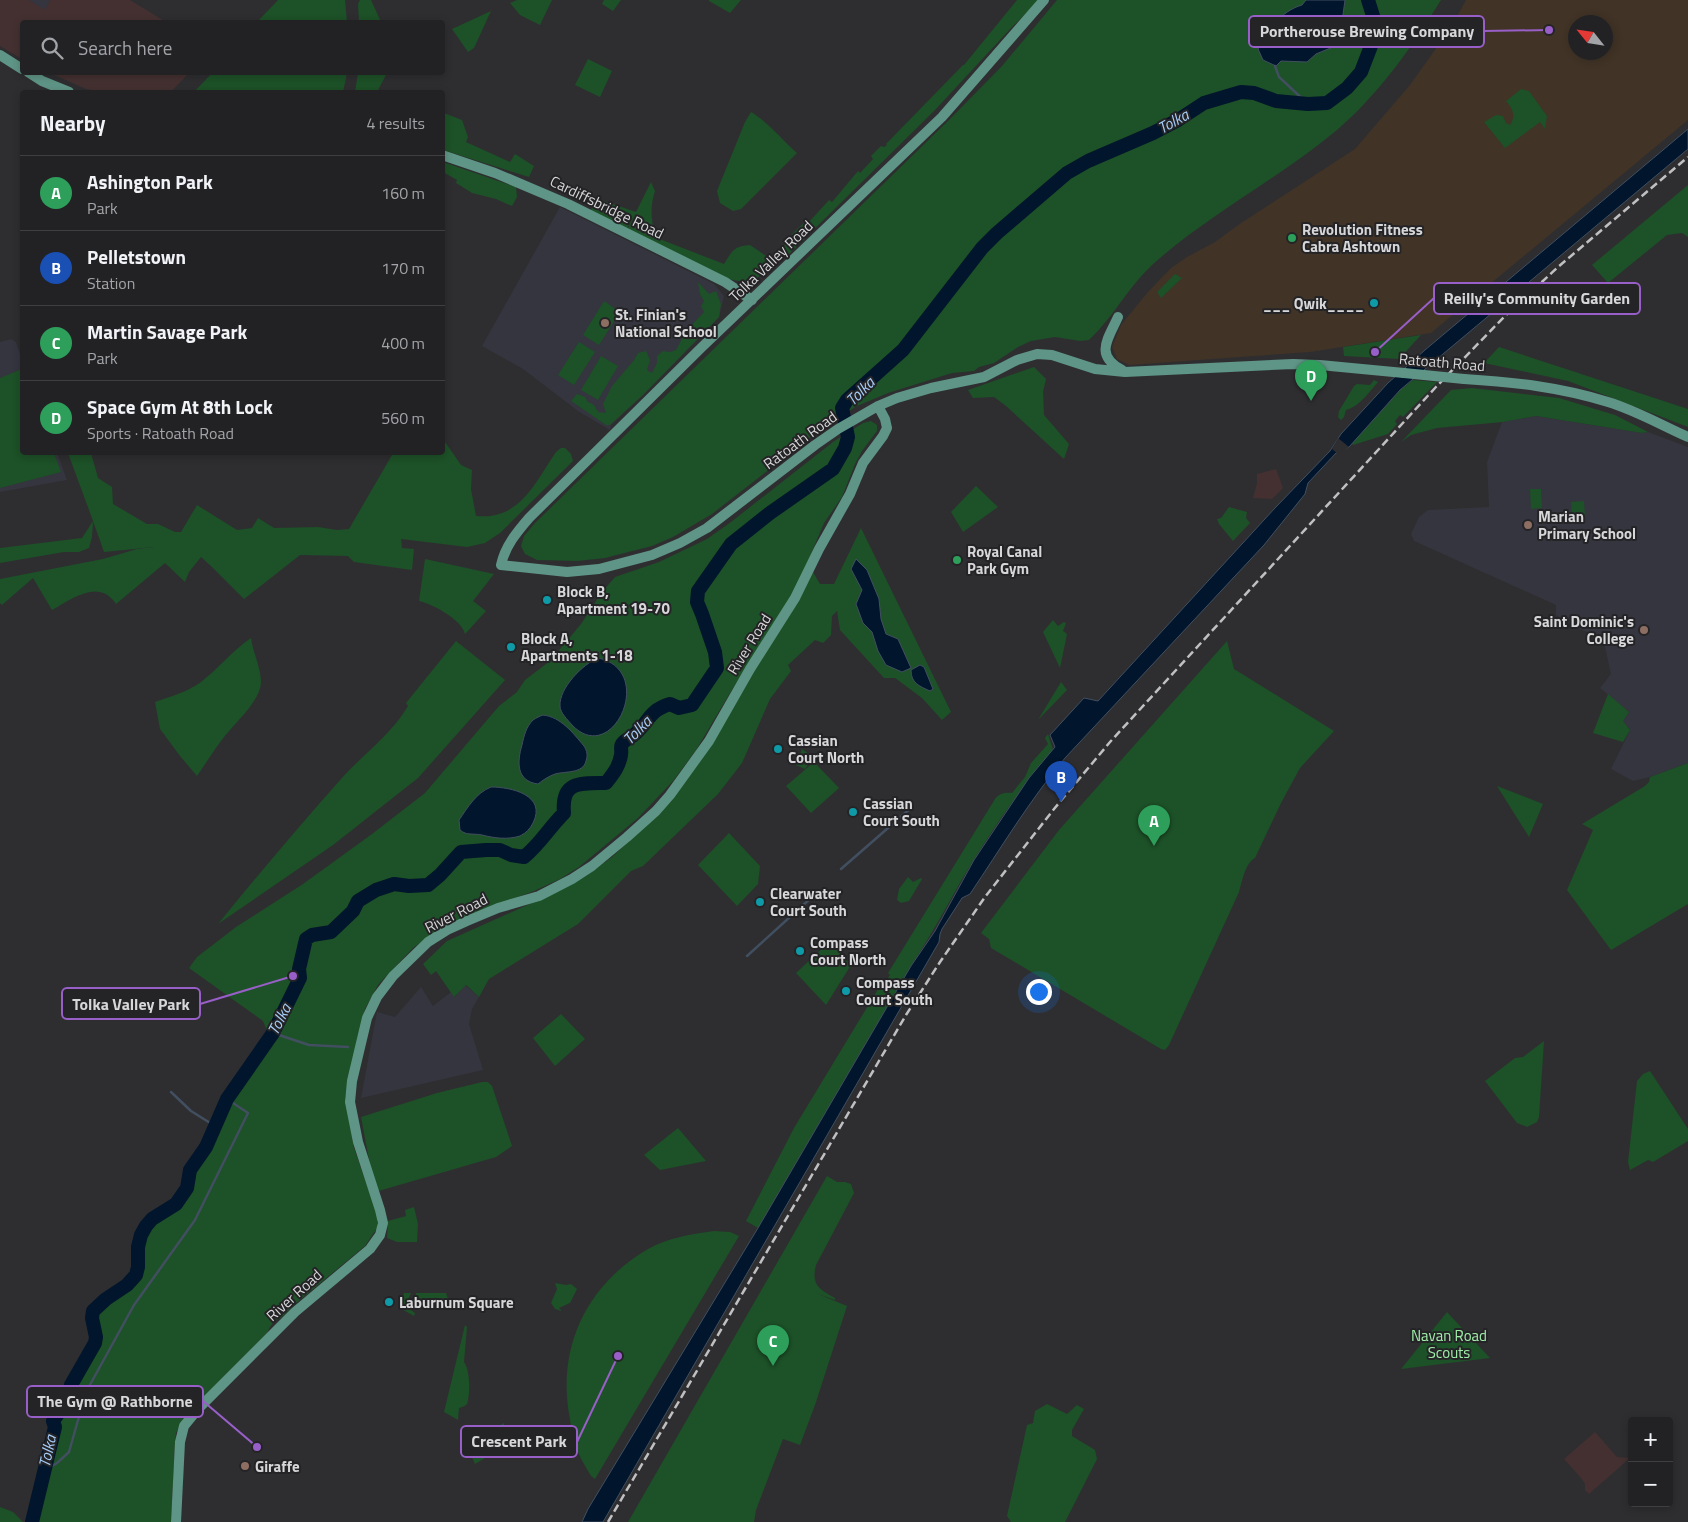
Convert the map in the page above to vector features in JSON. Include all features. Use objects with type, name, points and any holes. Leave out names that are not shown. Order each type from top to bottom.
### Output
[{"type":"main road","name":"Tolka Valley Road","points":[[501,565],[503,556],[513,537],[529,518],[942,117],[1044,0]]},
{"type":"main road","points":[[0,55],[20,68]]},
{"type":"main road","points":[[33,75],[64,90]]},
{"type":"main road","name":"Cardiffsbridge Road","points":[[445,157],[495,173],[568,204],[725,282],[752,300]]},
{"type":"main road","points":[[1118,317],[1105,346],[1106,356],[1111,364],[1125,372]]},
{"type":"main road","name":"Ratoath Road","points":[[501,565],[567,572],[599,569],[652,555],[680,543],[707,528],[815,445],[878,406],[931,388],[984,377],[1017,360],[1037,354],[1052,355],[1095,369],[1125,372],[1272,364],[1320,365],[1542,386],[1620,406],[1688,437]]},
{"type":"main road","name":"River Road","points":[[176,1522],[180,1442],[184,1426],[197,1410],[295,1312],[363,1255],[380,1235],[383,1223],[358,1142],[350,1102],[352,1081],[367,1018],[377,996],[412,955],[428,942],[447,930],[498,908],[539,896],[572,879],[592,866],[627,838],[670,796],[709,741],[754,662],[796,598],[818,549],[850,494],[863,464],[883,436],[887,428],[885,418],[878,406]]},
{"type":"shaded area","points":[[0,0],[29,0],[45,9],[50,0],[130,0],[163,20],[20,20],[20,58],[0,46]]},
{"type":"shaded area","points":[[29,0],[50,0],[45,10]]},
{"type":"shaded area","points":[[1466,0],[1688,0],[1688,120],[1431,333],[1310,352],[1129,365],[1117,359],[1112,347],[1121,325],[1171,268],[1215,242],[1355,149],[1410,85],[1452,26]]},
{"type":"shaded area","points":[[54,75],[187,75],[173,90],[86,89]]},
{"type":"shaded area","name":"St. Finian's National School","points":[[560,207],[714,284],[724,296],[719,317],[611,425],[610,430],[578,411],[523,369],[482,346]]},
{"type":"shaded area","points":[[11,339],[16,342],[20,353],[20,455],[58,455],[67,480],[0,492],[0,342]]},
{"type":"shaded area","points":[[1536,416],[1642,433],[1648,432],[1688,447],[1688,763],[1633,781],[1611,769],[1630,730],[1622,721],[1629,712],[1600,688],[1611,674],[1603,638],[1580,629],[1556,615],[1556,605],[1414,541],[1411,534],[1419,517],[1428,510],[1489,507],[1487,462],[1502,422]]},
{"type":"shaded area","points":[[1276,469],[1283,488],[1272,499],[1253,498],[1257,474]]},
{"type":"shaded area","points":[[465,985],[479,997],[472,1009],[469,1024],[483,1070],[361,1098],[377,1012],[395,1017],[421,987],[433,1006],[451,992],[455,997]]},
{"type":"shaded area","points":[[1595,1432],[1617,1457],[1628,1458],[1589,1494],[1585,1490],[1585,1484],[1581,1478],[1564,1459]]},
{"type":"green space","points":[[278,0],[345,0],[347,20],[259,20]]},
{"type":"green space","points":[[360,0],[371,0],[380,20],[359,20],[358,4]]},
{"type":"green space","points":[[517,0],[552,0],[540,25],[520,15],[510,3]]},
{"type":"green space","points":[[604,0],[621,0],[613,11],[602,4]]},
{"type":"green space","points":[[709,0],[741,0],[730,13]]},
{"type":"green space","points":[[1017,0],[1040,0],[1012,27],[935,110],[788,255],[773,263],[755,280],[744,282],[728,279],[626,232],[651,182],[655,191],[652,213],[655,236],[657,238],[724,264],[734,250],[750,245],[769,258],[774,253],[776,254],[793,236],[792,234],[807,220],[809,222],[829,200],[832,202],[858,171],[860,173],[873,159],[871,156],[881,146],[887,145],[964,65]]},
{"type":"green space","points":[[1057,0],[1441,0],[1394,69],[1352,116],[1314,148],[1197,229],[1152,265],[1089,340],[1080,341],[1055,337],[1031,341],[994,363],[979,367],[974,371],[952,373],[888,393],[857,406],[826,425],[712,514],[673,537],[652,546],[605,558],[577,561],[537,560],[525,554],[521,546],[524,536],[535,523],[951,118],[1002,66]]},
{"type":"green space","points":[[491,11],[474,48],[468,52],[452,29]]},
{"type":"green space","points":[[588,59],[612,71],[600,97],[575,85]]},
{"type":"green space","points":[[210,75],[347,75],[343,90],[196,90]]},
{"type":"green space","points":[[358,75],[386,75],[378,90],[355,90]]},
{"type":"green space","points":[[1521,89],[1529,91],[1547,116],[1545,129],[1540,122],[1505,148],[1484,122],[1496,115],[1503,116],[1506,123],[1510,125],[1513,113],[1506,101]]},
{"type":"green space","points":[[751,112],[769,126],[797,153],[741,209],[733,211],[720,203],[717,191],[745,122]]},
{"type":"green space","points":[[445,113],[462,120],[468,137],[466,142],[510,162],[515,154],[534,166],[529,177],[445,151]]},
{"type":"green space","points":[[445,163],[516,187],[517,197],[512,206],[496,199],[472,193],[456,183],[457,180],[445,173]]},
{"type":"green space","points":[[1688,185],[1688,237],[1682,233],[1667,235],[1608,283],[1592,265]]},
{"type":"green space","points":[[598,199],[636,212],[625,232],[588,214]]},
{"type":"green space","points":[[1175,274],[1182,278],[1161,298],[1157,292]]},
{"type":"green space","points":[[698,282],[709,294],[716,291],[721,304],[719,317],[643,395],[610,425],[606,425],[571,401],[577,394],[585,397],[588,402],[594,405],[598,412],[606,413],[603,404],[612,386],[638,353],[646,351],[650,360],[647,370],[652,373],[657,363],[657,356],[663,351],[670,352],[676,350],[686,331],[704,312],[701,306],[704,301],[700,294]]},
{"type":"green space","points":[[604,301],[620,312],[599,345],[583,335]]},
{"type":"green space","points":[[1421,335],[1399,359],[1344,356],[1343,347]]},
{"type":"green space","points":[[579,342],[595,352],[574,385],[558,375]]},
{"type":"green space","points":[[1499,347],[1688,409],[1688,427],[1568,381],[1484,363]]},
{"type":"green space","points":[[601,356],[618,366],[598,400],[581,390]]},
{"type":"green space","points":[[1034,367],[1046,379],[1043,392],[1044,415],[1069,444],[1064,459],[994,397],[973,398],[968,390]]},
{"type":"green space","points":[[20,370],[20,455],[55,455],[61,472],[0,488],[0,378]]},
{"type":"green space","points":[[1374,380],[1378,382],[1360,402],[1346,410],[1341,420],[1338,417],[1339,411],[1354,386],[1357,384],[1370,385]]},
{"type":"green space","points":[[1413,380],[1437,382],[1403,417],[1400,415],[1395,421],[1397,424],[1388,434],[1353,445],[1352,443],[1400,390]]},
{"type":"green space","points":[[1472,388],[1559,398],[1615,415],[1648,432],[1642,433],[1536,416],[1503,422],[1437,428],[1411,435],[1401,442],[1451,390]]},
{"type":"green space","points":[[871,421],[877,425],[877,431],[862,451],[842,497],[824,523],[798,585],[696,750],[673,781],[638,818],[579,867],[560,879],[534,891],[434,933],[413,948],[378,985],[365,1009],[345,1097],[354,1148],[377,1214],[377,1228],[365,1246],[295,1304],[281,1318],[275,1320],[267,1333],[184,1416],[176,1433],[171,1522],[32,1522],[54,1427],[53,1421],[67,1401],[71,1385],[95,1343],[92,1318],[94,1310],[103,1300],[125,1286],[134,1277],[137,1272],[142,1233],[150,1221],[179,1201],[187,1189],[190,1170],[205,1148],[227,1100],[270,1038],[263,1021],[189,968],[197,957],[236,927],[303,884],[425,793],[499,706],[517,692],[525,680],[550,661],[581,624],[602,592],[615,577],[659,562],[707,539],[833,442],[863,423]]},
{"type":"green space","points":[[445,442],[461,465],[472,470],[471,489],[476,516],[493,516],[506,512],[515,506],[531,490],[556,452],[561,448],[565,448],[571,454],[573,461],[500,533],[485,543],[467,547],[401,539],[402,548],[414,549],[412,570],[354,562],[348,556],[300,555],[244,599],[201,557],[189,572],[185,582],[165,563],[116,604],[109,596],[102,592],[94,592],[77,596],[52,610],[33,578],[2,605],[0,603],[0,579],[103,559],[137,549],[154,547],[104,552],[69,455],[92,455],[98,478],[112,487],[113,504],[147,524],[158,524],[175,532],[181,532],[197,505],[237,530],[252,528],[258,518],[274,528],[318,527],[337,530],[349,529],[392,455],[445,455]]},
{"type":"green space","points":[[976,486],[998,507],[963,532],[951,512]]},
{"type":"green space","points":[[1530,489],[1541,489],[1542,508],[1531,509]]},
{"type":"green space","points":[[1584,501],[1585,517],[1572,518],[1571,502]]},
{"type":"green space","points":[[1229,507],[1247,512],[1246,518],[1250,523],[1233,541],[1217,519],[1221,518]]},
{"type":"green space","points":[[93,521],[89,548],[79,552],[64,552],[0,563],[0,548],[82,538]]},
{"type":"green space","points":[[861,528],[951,712],[942,720],[922,698],[895,678],[884,678],[840,630],[837,611],[832,616],[831,635],[823,643],[815,640],[788,665],[791,671],[770,699],[742,763],[718,794],[643,866],[631,871],[578,924],[489,979],[479,997],[466,985],[454,997],[436,971],[431,975],[423,964],[447,941],[552,894],[586,876],[612,857],[661,810],[697,764],[813,572],[820,584],[834,584]]},
{"type":"green space","points":[[425,559],[494,574],[473,601],[486,611],[465,634],[459,623],[453,618],[432,605],[419,601]]},
{"type":"green space","points":[[1053,620],[1058,626],[1064,622],[1066,623],[1063,631],[1067,634],[1060,668],[1043,632]]},
{"type":"green space","points":[[251,638],[260,671],[260,690],[252,704],[224,737],[197,776],[160,729],[155,702],[185,691],[201,682]]},
{"type":"green space","points":[[456,641],[505,680],[418,778],[333,845],[218,924],[341,779],[393,726],[408,706],[406,703]]},
{"type":"green space","points":[[1227,641],[1234,669],[1334,731],[1300,768],[1255,858],[1246,868],[1239,892],[1169,1045],[1165,1050],[991,948],[989,939],[981,933],[1059,830]]},
{"type":"green space","points":[[1061,682],[1067,690],[1038,720]]},
{"type":"green space","points":[[1608,694],[1629,712],[1623,721],[1630,730],[1623,742],[1593,733]]},
{"type":"green space","points":[[1048,734],[1053,750],[1016,797],[971,864],[758,1228],[746,1221],[794,1128],[883,981],[886,981],[890,975],[888,973],[995,799],[1003,793],[1012,793],[1025,777],[1031,763],[1048,744],[1045,738]]},
{"type":"green space","points":[[802,749],[813,757],[805,769],[796,765]]},
{"type":"green space","points":[[814,762],[839,788],[811,813],[786,786]]},
{"type":"green space","points":[[1688,763],[1688,904],[1611,950],[1567,890],[1593,830],[1582,824],[1645,786],[1649,782],[1650,777]]},
{"type":"green space","points":[[1497,786],[1543,804],[1529,837]]},
{"type":"green space","points":[[729,833],[760,866],[758,884],[737,906],[698,865]]},
{"type":"green space","points":[[908,877],[913,882],[922,879],[909,901],[901,903],[897,900],[899,889]]},
{"type":"green space","points":[[829,942],[851,965],[826,1005],[796,973]]},
{"type":"green space","points":[[561,1014],[585,1039],[555,1066],[533,1038]]},
{"type":"green space","points":[[1544,1041],[1539,1117],[1537,1122],[1527,1127],[1517,1123],[1485,1081],[1515,1058],[1523,1057]]},
{"type":"green space","points":[[1650,1071],[1688,1129],[1688,1141],[1653,1162],[1648,1160],[1630,1170],[1628,1162],[1637,1081],[1643,1074]]},
{"type":"green space","points":[[488,1082],[492,1086],[512,1146],[496,1157],[375,1192],[361,1117],[437,1093]]},
{"type":"green space","points":[[678,1128],[706,1161],[660,1170],[644,1155]]},
{"type":"green space","points":[[827,1176],[837,1182],[851,1184],[854,1193],[816,1265],[815,1277],[818,1286],[835,1298],[835,1300],[818,1294],[847,1306],[800,1445],[783,1439],[756,1510],[754,1522],[628,1522]]},
{"type":"green space","points":[[414,1207],[418,1224],[417,1242],[397,1242],[387,1238],[388,1221],[406,1216],[405,1210]]},
{"type":"green space","points":[[714,1231],[730,1232],[739,1236],[595,1479],[584,1465],[574,1442],[567,1393],[568,1368],[572,1344],[580,1321],[592,1300],[608,1281],[626,1264],[648,1249],[671,1239]]},
{"type":"green space","points":[[555,1283],[571,1284],[577,1289],[570,1303],[559,1308],[562,1311],[555,1309],[551,1303],[557,1289]]},
{"type":"green space","points":[[404,1293],[411,1293],[405,1306],[415,1313],[414,1316],[400,1308]]},
{"type":"green space","points":[[416,1293],[446,1293],[448,1299],[415,1302]]},
{"type":"green space","name":"Navan Road Scouts","points":[[1447,1312],[1490,1358],[1401,1369]]},
{"type":"green space","points":[[465,1325],[467,1327],[464,1362],[468,1375],[469,1391],[467,1403],[459,1408],[458,1420],[444,1412]]},
{"type":"green space","points":[[1047,1404],[1067,1414],[1077,1405],[1084,1409],[1072,1430],[1072,1436],[1095,1450],[1097,1459],[1065,1522],[1011,1522],[1007,1516],[1027,1425],[1033,1423],[1035,1411]]},
{"type":"green space","points":[[504,1423],[505,1446],[475,1464],[472,1457],[474,1444],[481,1443],[481,1446],[488,1446],[488,1442],[497,1441],[496,1427]]},
{"type":"green space","points":[[0,1507],[13,1512],[23,1522],[0,1522]]},
{"type":"water","points":[[1306,0],[1345,0],[1341,29],[1333,47],[1316,54],[1307,62],[1281,61],[1276,66],[1263,60],[1258,49],[1266,35],[1281,17],[1302,5]],"holes":[[[1300,24],[1303,27],[1297,39],[1291,40],[1285,37],[1287,32]]]},
{"type":"water","points":[[1688,129],[1688,149],[1400,390],[1349,447],[1336,453],[1308,483],[1305,494],[1264,545],[1052,774],[970,894],[962,898],[942,929],[939,942],[603,1522],[582,1522],[588,1509],[758,1228],[911,966],[935,931],[974,860],[1029,778],[1055,747],[1050,735],[1084,698],[1098,701],[1275,508],[1330,451],[1341,434],[1388,383]]},
{"type":"water","points":[[856,559],[867,570],[879,599],[881,619],[886,634],[898,639],[911,668],[902,672],[886,665],[878,651],[872,632],[863,623],[856,604],[862,590],[851,569]]},
{"type":"water","points":[[598,658],[616,666],[625,680],[627,696],[622,712],[614,726],[602,734],[587,735],[572,725],[564,716],[560,709],[561,699],[568,684],[579,671]]},
{"type":"water","points":[[920,665],[924,667],[933,689],[930,691],[919,686],[912,678],[911,670]]},
{"type":"water","points":[[543,715],[549,716],[566,726],[584,746],[587,757],[584,765],[578,770],[555,774],[538,784],[531,782],[522,775],[519,758],[529,726],[533,720]]},
{"type":"water","points":[[491,787],[517,791],[531,799],[536,813],[528,831],[520,836],[501,838],[468,834],[460,830],[459,820],[469,805],[481,793]]},
{"type":"pier","points":[[1338,438],[1349,447],[1338,454],[1332,449]]},
{"type":"waterway","name":"Tolka","points":[[32,1522],[55,1427],[53,1421],[67,1401],[71,1385],[95,1343],[93,1311],[106,1299],[127,1285],[136,1275],[138,1247],[146,1226],[152,1219],[176,1204],[187,1188],[190,1170],[206,1147],[227,1099],[273,1033],[300,978],[299,969],[306,939],[312,935],[331,932],[353,911],[358,901],[376,890],[394,884],[409,886],[428,885],[461,852],[500,850],[511,855],[524,857],[530,852],[564,813],[564,803],[569,789],[580,784],[606,783],[619,763],[622,744],[640,729],[653,713],[670,704],[679,708],[692,705],[717,668],[715,652],[697,602],[698,591],[731,544],[770,513],[833,469],[845,448],[848,437],[842,408],[847,400],[903,350],[982,248],[1067,173],[1088,161],[1153,133],[1204,103],[1241,92],[1254,93],[1276,101],[1308,104],[1327,103],[1347,88],[1361,72],[1371,46],[1374,19],[1368,0]]},
{"type":"waterway","points":[[1275,66],[1279,77],[1308,104]]},
{"type":"waterway","points":[[841,869],[911,808]]},
{"type":"waterway","points":[[747,956],[812,897]]},
{"type":"waterway","points":[[273,1033],[309,1045],[348,1047]]},
{"type":"waterway","points":[[171,1092],[191,1111],[215,1126]]},
{"type":"waterway","points":[[44,1471],[69,1452],[86,1392],[134,1305],[195,1220],[248,1113],[227,1099]]},
{"type":"railway","points":[[608,1522],[906,1015],[985,897],[1054,809],[1110,742],[1435,388],[1504,317],[1558,267],[1688,157]]},
{"type":"place","name":"Portherouse Brewing Company","points":[[1549,30]]},
{"type":"place","name":"Revolution Fitness Cabra Ashtown","points":[[1292,238]]},
{"type":"place","name":"___ Qwik____","points":[[1374,303]]},
{"type":"place","name":"St. Finian's National School","points":[[605,323]]},
{"type":"place","name":"Reilly's Community Garden","points":[[1375,352]]},
{"type":"place","name":"Space Gym At 8th Lock","points":[[1311,401]]},
{"type":"place","name":"Marian Primary School","points":[[1528,525]]},
{"type":"place","name":"Royal Canal Park Gym","points":[[957,560]]},
{"type":"place","name":"Block B, Apartment 19-70","points":[[547,600]]},
{"type":"place","name":"Saint Dominic's College","points":[[1644,630]]},
{"type":"place","name":"Block A, Apartments 1-18","points":[[511,647]]},
{"type":"place","name":"Cassian Court North","points":[[778,749]]},
{"type":"place","name":"Pelletstown","points":[[1061,802]]},
{"type":"place","name":"Cassian Court South","points":[[853,812]]},
{"type":"place","name":"Ashington Park","points":[[1154,846]]},
{"type":"place","name":"Clearwater Court South","points":[[760,902]]},
{"type":"place","name":"Compass Court North","points":[[800,951]]},
{"type":"place","name":"Tolka Valley Park","points":[[293,976]]},
{"type":"place","name":"Compass Court South","points":[[846,991]]},
{"type":"place","name":"Laburnum Square","points":[[389,1302]]},
{"type":"place","name":"Crescent Park","points":[[618,1356]]},
{"type":"place","name":"Martin Savage Park","points":[[773,1366]]},
{"type":"place","name":"The Gym @ Rathborne","points":[[257,1447]]},
{"type":"place","name":"Giraffe","points":[[245,1466]]}]
